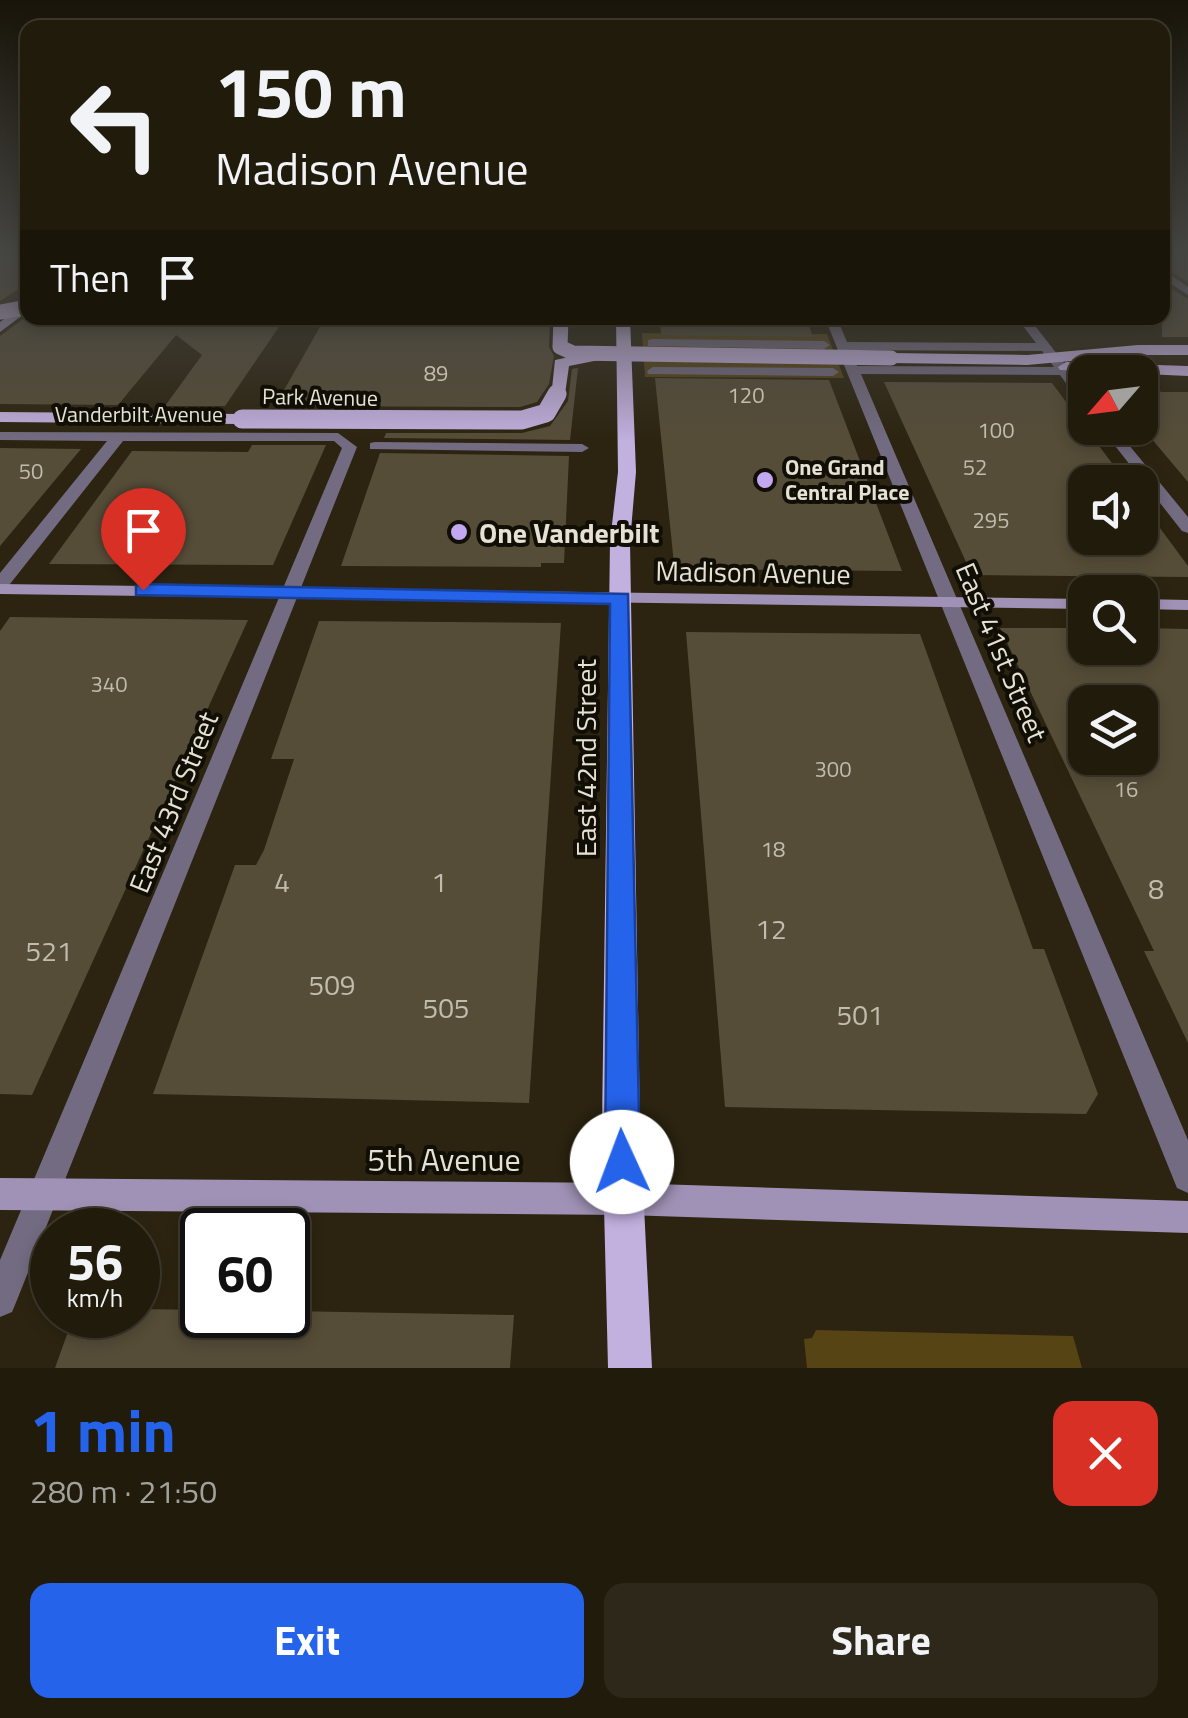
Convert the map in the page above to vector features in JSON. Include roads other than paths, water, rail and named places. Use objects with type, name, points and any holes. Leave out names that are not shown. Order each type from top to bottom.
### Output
[{"type":"main road","name":"Park Avenue","points":[[562,325],[561,349],[598,356],[1056,360],[1138,350],[1188,350]]},
{"type":"main road","name":"East 42nd Street","points":[[623,325],[627,472],[620,598],[624,1199],[630,1368]]},
{"type":"main road","name":"Park Avenue","points":[[0,417],[522,420],[546,413],[554,405],[561,363],[598,356]]},
{"type":"main road","points":[[1056,360],[1188,360]]},
{"type":"main road","points":[[1056,360],[1068,364]]},
{"type":"main road","points":[[1158,371],[1188,371]]},
{"type":"main road","name":"Madison Avenue","points":[[0,587],[1068,604]]},
{"type":"main road","points":[[1158,604],[1188,605]]},
{"type":"main road","name":"5th Avenue","points":[[0,1194],[624,1199],[1188,1217]]},
{"type":"street","name":"East 41st Street","points":[[834,325],[842,346],[842,371],[950,602],[1188,1177]]},
{"type":"street","points":[[1028,325],[1068,376]]},
{"type":"street","points":[[652,344],[824,345]]},
{"type":"street","name":"Park Avenue","points":[[842,346],[1056,360]]},
{"type":"street","name":"Park Avenue","points":[[653,372],[842,371],[1056,360]]},
{"type":"street","name":"Vanderbilt Avenue","points":[[0,436],[338,437]]},
{"type":"street","points":[[0,587],[118,437]]},
{"type":"street","name":"East 43rd Street","points":[[0,1300],[350,447],[338,437]]},
{"type":"street","points":[[1122,445],[1188,528]]},
{"type":"street","points":[[375,446],[582,448]]},
{"type":"place","name":"One Grand Central Place","points":[[765,480]]},
{"type":"place","name":"One Vanderbilt","points":[[459,532]]}]
